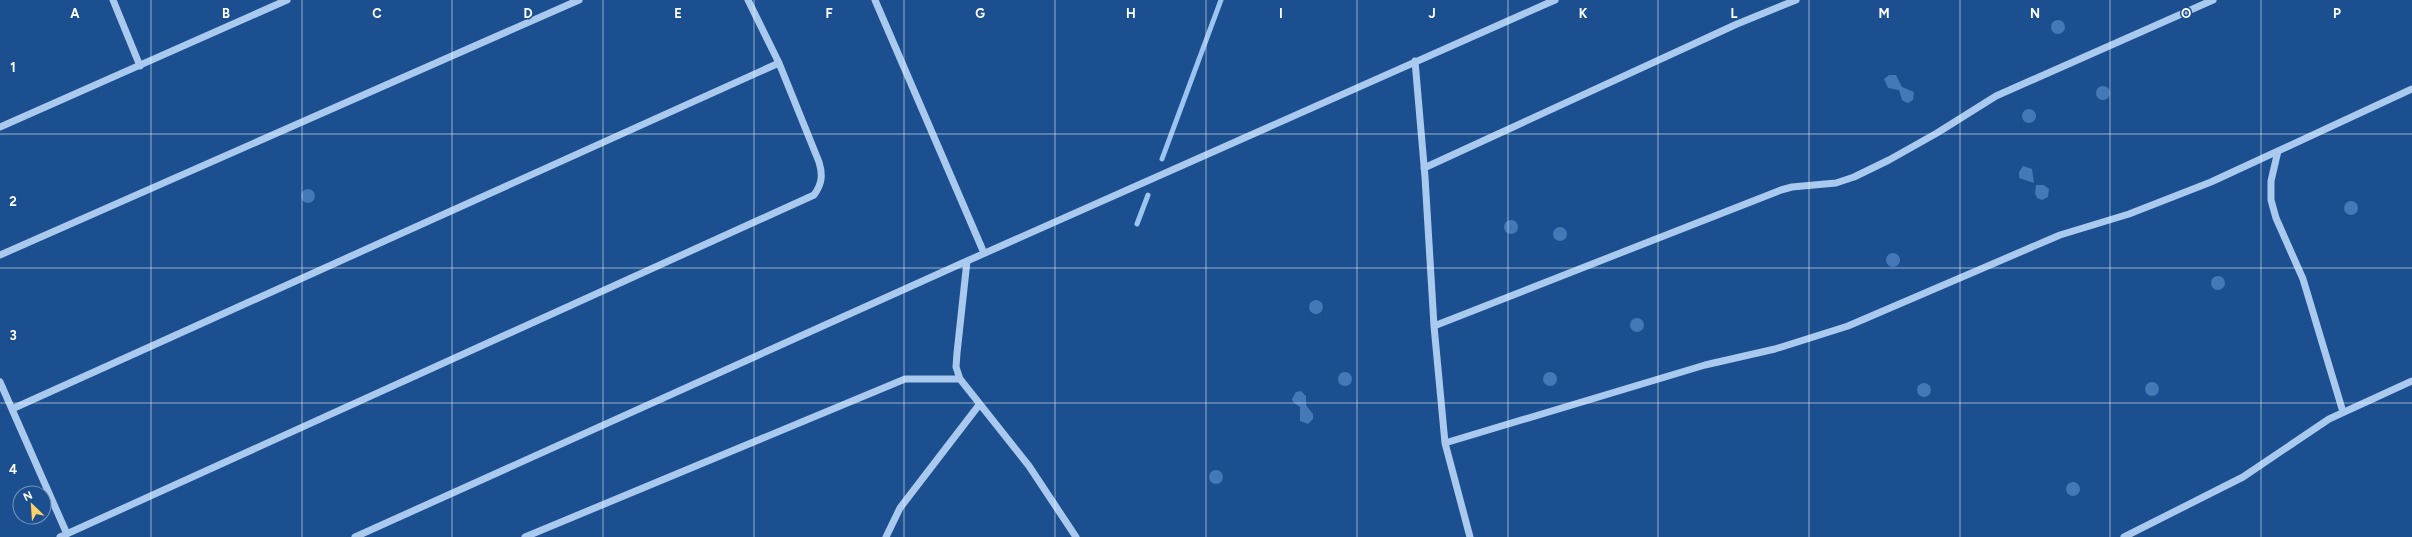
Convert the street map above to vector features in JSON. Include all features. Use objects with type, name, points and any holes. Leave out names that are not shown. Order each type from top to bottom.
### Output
[{"type":"street","points":[[113,0],[140,66]]},
{"type":"street","points":[[0,127],[288,0]]},
{"type":"street","points":[[0,255],[580,0]]},
{"type":"street","points":[[0,382],[63,536],[814,195],[820,188],[821,168],[779,63],[748,0]]},
{"type":"street","points":[[875,0],[984,253]]},
{"type":"street","points":[[355,537],[984,253],[1555,0]]},
{"type":"street","points":[[1424,168],[1730,27],[1796,0]]},
{"type":"street","points":[[1434,326],[1792,187],[1826,185],[1854,177],[1930,137],[1996,96],[2213,0]]},
{"type":"street","points":[[1415,61],[1424,168],[1434,326],[1445,444],[1470,537]]},
{"type":"street","points":[[12,409],[779,63]]},
{"type":"street","points":[[1445,444],[1704,365],[1775,349],[1848,326],[2060,235],[2129,214],[2211,182],[2412,89]]},
{"type":"street","points":[[2278,151],[2271,181],[2271,200],[2276,218],[2303,279],[2343,412]]},
{"type":"street","points":[[967,261],[956,367],[960,379],[979,405],[1029,466],[1076,537]]},
{"type":"street","points":[[525,537],[905,379],[960,379]]},
{"type":"street","points":[[2124,537],[2243,477],[2343,412],[2412,381]]},
{"type":"street","points":[[886,537],[900,508],[979,405]]},
{"type":"building","points":[[2055,20],[2061,20],[2065,24],[2065,30],[2061,34],[2055,34],[2051,30],[2051,24]]},
{"type":"building","points":[[1889,75],[1896,75],[1902,87],[1914,92],[1913,100],[1908,103],[1905,102],[1902,100],[1899,90],[1888,88],[1884,79]]},
{"type":"building","points":[[2100,86],[2106,86],[2110,90],[2110,96],[2106,100],[2100,100],[2096,96],[2096,90]]},
{"type":"building","points":[[2026,109],[2032,109],[2036,113],[2036,119],[2032,123],[2026,123],[2022,119],[2022,113]]},
{"type":"building","points":[[2023,166],[2032,169],[2034,183],[2019,178],[2019,172]]},
{"type":"building","points":[[2036,185],[2044,185],[2049,189],[2048,197],[2042,200],[2037,198],[2035,193]]},
{"type":"building","points":[[305,189],[311,189],[315,193],[315,199],[311,203],[305,203],[301,199],[301,193]]},
{"type":"building","points":[[2348,201],[2354,201],[2358,205],[2358,211],[2354,215],[2348,215],[2344,211],[2344,205]]},
{"type":"building","points":[[1508,220],[1514,220],[1518,224],[1518,230],[1514,234],[1508,234],[1504,230],[1504,224]]},
{"type":"building","points":[[1557,227],[1563,227],[1567,231],[1567,237],[1563,241],[1557,241],[1553,237],[1553,231]]},
{"type":"building","points":[[1890,253],[1896,253],[1900,257],[1900,263],[1896,267],[1890,267],[1886,263],[1886,257]]},
{"type":"building","points":[[2215,276],[2221,276],[2225,280],[2225,286],[2221,290],[2215,290],[2211,286],[2211,280]]},
{"type":"building","points":[[1313,300],[1319,300],[1323,304],[1323,310],[1319,314],[1313,314],[1309,310],[1309,304]]},
{"type":"building","points":[[1634,318],[1640,318],[1644,322],[1644,328],[1640,332],[1634,332],[1630,328],[1630,322]]},
{"type":"building","points":[[1342,372],[1348,372],[1352,376],[1352,382],[1348,386],[1342,386],[1338,382],[1338,376]]},
{"type":"building","points":[[1547,372],[1553,372],[1557,376],[1557,382],[1553,386],[1547,386],[1543,382],[1543,376]]},
{"type":"building","points":[[2149,382],[2155,382],[2159,386],[2159,392],[2155,396],[2149,396],[2145,392],[2145,386]]},
{"type":"building","points":[[1921,383],[1927,383],[1931,387],[1931,393],[1927,397],[1921,397],[1917,393],[1917,387]]},
{"type":"building","points":[[1301,391],[1306,396],[1306,405],[1313,414],[1313,419],[1308,424],[1300,421],[1300,407],[1293,402],[1292,399],[1296,392]]},
{"type":"building","points":[[1213,470],[1219,470],[1223,474],[1223,480],[1219,484],[1213,484],[1209,480],[1209,474]]},
{"type":"building","points":[[2070,482],[2076,482],[2080,486],[2080,492],[2076,496],[2070,496],[2066,492],[2066,486]]},
{"type":"waterway","points":[[1162,159],[1221,0]]},
{"type":"waterway","points":[[1137,224],[1148,195]]}]
